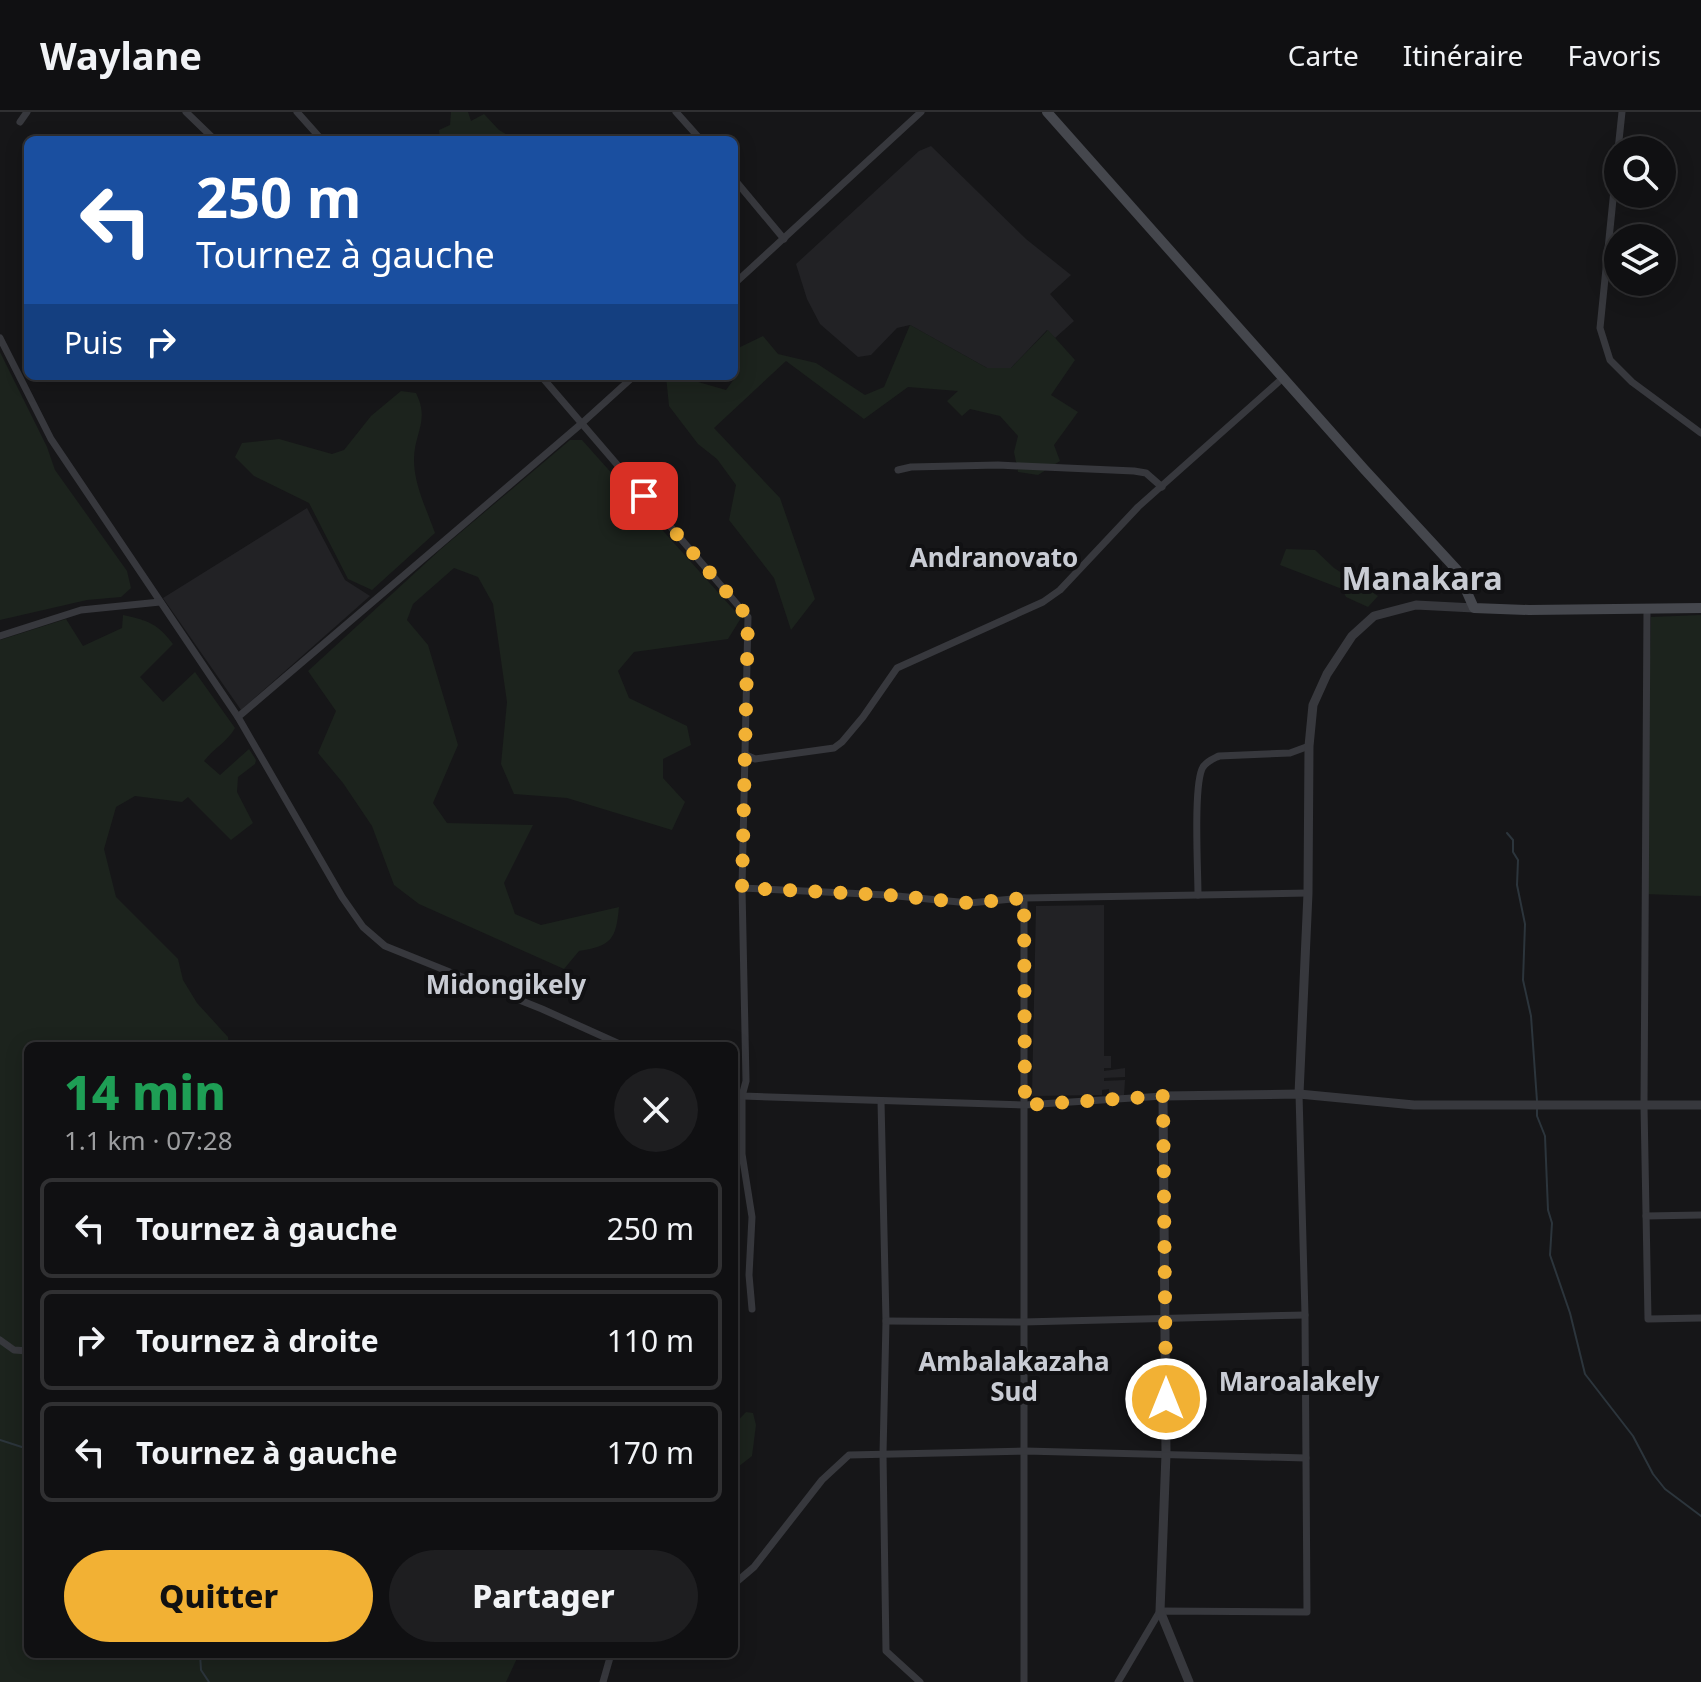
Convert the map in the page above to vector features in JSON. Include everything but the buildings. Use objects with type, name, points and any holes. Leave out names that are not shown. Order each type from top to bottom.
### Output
[{"type":"main road","points":[[1047,112],[1457,570],[1474,608],[1701,608]]},
{"type":"street","points":[[20,122],[27,112]]},
{"type":"street","points":[[186,112],[211,136]]},
{"type":"street","points":[[297,112],[318,136]]},
{"type":"street","points":[[676,112],[697,136]]},
{"type":"street","points":[[738,280],[921,112]]},
{"type":"street","points":[[1619,136],[1622,112]]},
{"type":"street","points":[[738,184],[784,239]]},
{"type":"street","points":[[1612,208],[1600,328],[1610,360],[1632,382],[1701,433]]},
{"type":"street","points":[[0,338],[51,439],[238,717],[342,897],[363,927],[385,946],[615,1042]]},
{"type":"street","points":[[746,755],[755,759],[834,748],[863,717],[897,668],[1043,602],[1060,590],[1138,507],[1284,377]]},
{"type":"street","points":[[544,380],[748,617],[742,888],[746,1081],[738,1095],[742,1154],[752,1217],[749,1275],[752,1309]]},
{"type":"street","points":[[238,717],[630,380]]},
{"type":"street","points":[[898,470],[998,465],[1134,471],[1146,473],[1162,487]]},
{"type":"street","points":[[0,636],[81,610],[160,602]]},
{"type":"street","points":[[1160,1611],[1307,1612],[1305,1315],[1299,1094],[1308,893],[1309,746],[1313,705],[1327,674],[1352,636],[1374,616],[1416,605],[1474,608]]},
{"type":"street","points":[[1647,608],[1644,1106],[1648,1319],[1701,1318]]},
{"type":"street","points":[[1198,895],[1197,813],[1201,769],[1219,756],[1290,753],[1309,746]]},
{"type":"street","points":[[742,888],[887,895],[969,903],[1024,898],[1308,893]]},
{"type":"street","points":[[1024,898],[1024,1682]]},
{"type":"street","points":[[738,1095],[1025,1105],[1163,1096],[1299,1094],[1414,1105],[1701,1105]]},
{"type":"street","points":[[1163,1096],[1166,1454],[1160,1611],[1189,1682]]},
{"type":"street","points":[[881,1101],[886,1321],[883,1454],[886,1651],[920,1682]]},
{"type":"street","points":[[1646,1216],[1701,1215]]},
{"type":"street","points":[[886,1321],[1023,1322],[1305,1315]]},
{"type":"street","points":[[0,1340],[14,1350],[24,1351]]},
{"type":"street","points":[[738,1581],[754,1567],[822,1480],[849,1455],[1025,1451],[1306,1458]]},
{"type":"street","points":[[1118,1682],[1160,1611]]},
{"type":"street","points":[[603,1682],[610,1658]]},
{"type":"shaded area","points":[[451,112],[468,112],[471,121],[484,114],[509,136],[440,136],[439,130],[450,125]]},
{"type":"shaded area","points":[[931,146],[1026,239],[1071,275],[1050,294],[1074,321],[1055,338],[1047,330],[1011,368],[987,368],[910,325],[897,328],[871,355],[858,357],[820,324],[807,299],[796,264],[919,151]]},
{"type":"shaded area","points":[[910,325],[987,368],[1011,368],[1048,330],[1075,360],[1051,395],[1078,412],[1054,445],[1060,461],[1038,475],[1018,472],[1014,452],[1018,436],[1000,416],[970,409],[962,416],[947,401],[958,391],[908,387],[864,419],[786,361],[714,428],[780,498],[815,599],[791,630],[774,578],[729,520],[736,485],[717,459],[698,444],[669,406],[666,380],[691,380],[726,390],[733,380],[738,380],[738,348],[763,336],[778,354],[816,363],[865,395],[884,387]]},
{"type":"shaded area","points":[[0,352],[47,447],[55,470],[127,571],[131,588],[121,597],[87,600],[0,620]]},
{"type":"shaded area","points":[[401,391],[416,393],[422,411],[414,460],[419,488],[435,533],[372,590],[348,579],[309,503],[254,476],[235,457],[242,443],[279,439],[332,454],[344,450],[371,416]]},
{"type":"shaded area","points":[[570,440],[582,440],[741,618],[728,639],[634,652],[618,671],[629,698],[687,726],[691,745],[663,759],[663,778],[685,802],[672,830],[567,798],[514,794],[501,764],[507,702],[493,604],[478,577],[454,568],[413,604],[407,620],[428,645],[458,745],[433,803],[447,823],[533,825],[504,883],[515,914],[541,925],[619,907],[616,927],[610,939],[599,947],[579,951],[564,969],[419,904],[394,885],[372,826],[318,753],[336,711],[308,671],[441,549]]},
{"type":"shaded area","points":[[307,508],[345,580],[370,596],[241,710],[163,598]]},
{"type":"shaded area","points":[[1286,549],[1315,550],[1334,568],[1378,596],[1368,607],[1346,597],[1342,589],[1280,565]]},
{"type":"shaded area","points":[[123,615],[140,619],[162,631],[173,644],[140,677],[163,702],[195,672],[235,728],[204,761],[220,775],[249,749],[256,760],[255,764],[238,777],[237,792],[253,823],[231,840],[188,797],[182,802],[135,796],[116,807],[104,849],[116,897],[178,959],[183,980],[197,1003],[228,1037],[229,1042],[24,1042],[24,1658],[517,1658],[506,1682],[0,1682],[0,640],[66,619],[83,646],[122,628]]},
{"type":"shaded area","points":[[1701,615],[1701,896],[1644,894],[1651,617]]},
{"type":"shaded area","points":[[1104,905],[1104,1056],[1111,1056],[1111,1068],[1104,1068],[1104,1071],[1125,1068],[1125,1077],[1104,1078],[1104,1081],[1125,1080],[1124,1096],[1109,1096],[1109,1089],[1102,1090],[1102,1095],[1032,1096],[1036,906]]},
{"type":"shaded area","points":[[746,1412],[753,1413],[756,1425],[752,1456],[738,1467],[738,1421]]},
{"type":"waterway","points":[[1507,833],[1513,840],[1513,852],[1518,860],[1517,885],[1525,924],[1523,980],[1531,1016],[1537,1101]]},
{"type":"waterway","points":[[1537,1107],[1545,1136],[1548,1210],[1552,1223],[1550,1255],[1570,1313],[1585,1374],[1633,1436],[1653,1474],[1665,1489],[1701,1516]]},
{"type":"waterway","points":[[0,1440],[24,1448]]},
{"type":"waterway","points":[[200,1658],[201,1670],[209,1682]]},
{"type":"district","name":"Andranovato","points":[[994,558]]},
{"type":"district","name":"Manakara","points":[[1422,579]]},
{"type":"district","name":"Midongikely","points":[[506,985]]},
{"type":"district","name":"Ambalakazaha Sud","points":[[1014,1377]]},
{"type":"district","name":"Maroalakely","points":[[1299,1382]]},
{"type":"route","points":[[644,496],[748,617],[742,888],[887,895],[969,903],[1024,898],[1025,1105],[1163,1096],[1166,1399]]}]
